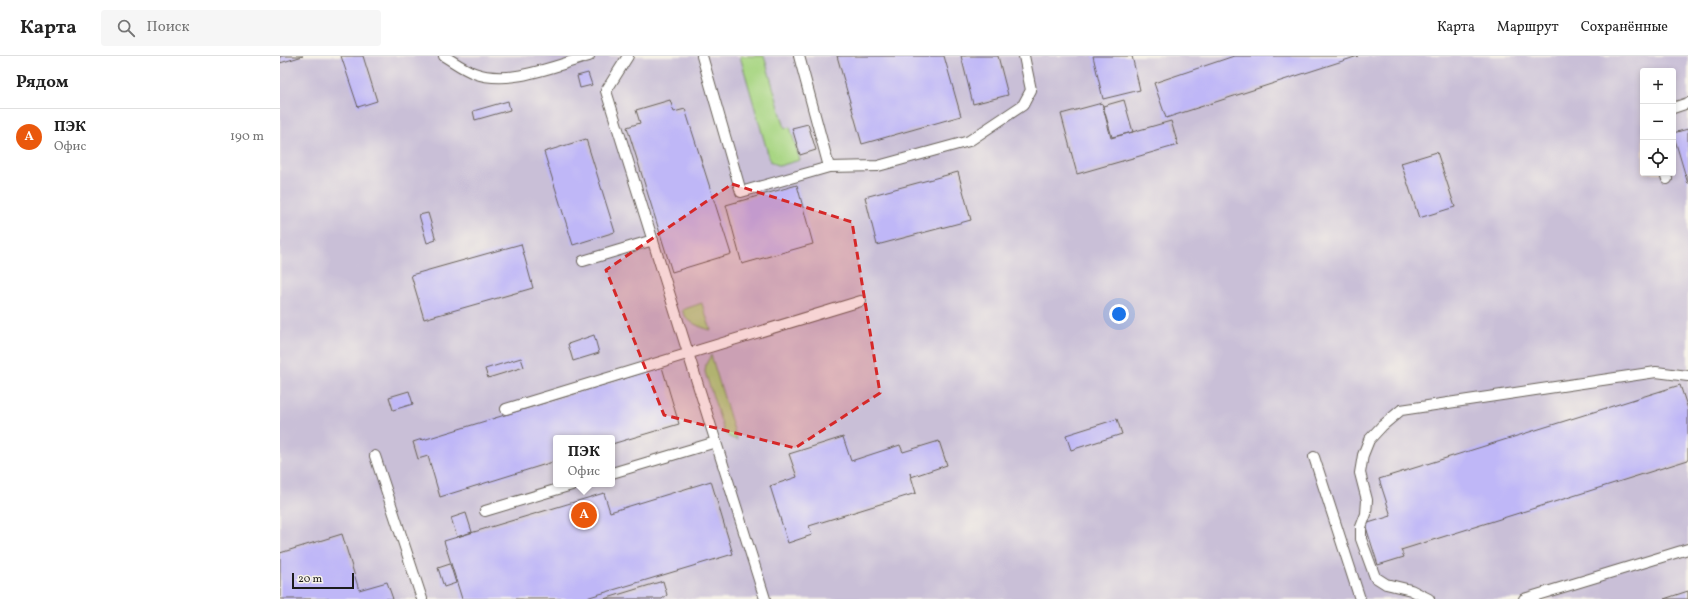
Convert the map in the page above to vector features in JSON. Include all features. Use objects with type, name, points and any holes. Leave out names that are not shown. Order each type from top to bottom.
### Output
[{"type":"lane","points":[[444,56],[472,73],[488,77],[514,77],[589,56]]},
{"type":"lane","points":[[628,56],[606,91],[765,599]]},
{"type":"lane","points":[[702,56],[740,192],[829,167],[878,166],[969,141],[1024,105],[1031,90],[1030,76],[1024,56]]},
{"type":"lane","points":[[800,56],[829,167]]},
{"type":"lane","points":[[1676,107],[1688,103]]},
{"type":"lane","points":[[583,261],[652,240]]},
{"type":"lane","points":[[506,409],[861,301]]},
{"type":"lane","points":[[1429,599],[1411,590],[1386,584],[1375,577],[1361,539],[1361,527],[1366,514],[1367,500],[1360,473],[1363,455],[1369,440],[1382,426],[1401,410],[1656,372],[1688,376]]},
{"type":"lane","points":[[615,472],[716,442]]},
{"type":"lane","points":[[376,456],[422,599]]},
{"type":"lane","points":[[1314,458],[1360,599]]},
{"type":"lane","points":[[485,511],[566,487]]},
{"type":"lane","points":[[1524,599],[1688,549]]},
{"type":"highlighted area","points":[[732,184],[852,222],[880,393],[795,448],[664,415],[606,270]]},
{"type":"shaded area","points":[[280,56],[1688,56],[1688,599],[280,599]]},
{"type":"green space","points":[[740,56],[764,56],[785,128],[790,127],[800,160],[779,166],[770,161]]},
{"type":"green space","points":[[702,303],[711,330],[698,326],[690,321],[682,310]]},
{"type":"green space","points":[[711,355],[737,440],[729,437],[724,431],[705,372],[706,364]]},
{"type":"building","points":[[280,56],[303,56],[280,63]]},
{"type":"building","points":[[341,56],[363,56],[377,101],[358,107]]},
{"type":"building","points":[[837,56],[944,56],[961,116],[862,144]]},
{"type":"building","points":[[961,56],[998,56],[1008,95],[973,104]]},
{"type":"building","points":[[1093,56],[1132,56],[1140,90],[1103,99]]},
{"type":"building","points":[[1234,56],[1358,56],[1166,118],[1154,83]]},
{"type":"building","points":[[588,73],[592,85],[580,88],[577,76]]},
{"type":"building","points":[[670,100],[674,112],[685,109],[731,254],[672,272],[627,127],[640,123],[636,110]]},
{"type":"building","points":[[1124,100],[1133,132],[1112,137],[1103,106]]},
{"type":"building","points":[[508,101],[510,110],[475,120],[473,111]]},
{"type":"building","points":[[1102,103],[1111,138],[1171,121],[1178,145],[1077,174],[1061,114]]},
{"type":"building","points":[[808,124],[816,150],[800,155],[792,128]]},
{"type":"building","points":[[1688,129],[1688,184],[1676,143],[1676,132]]},
{"type":"building","points":[[586,139],[615,232],[573,245],[544,152]]},
{"type":"building","points":[[1437,152],[1455,207],[1419,218],[1401,163]]},
{"type":"building","points":[[958,172],[971,220],[877,245],[865,197]]},
{"type":"building","points":[[797,185],[813,244],[742,264],[726,205]]},
{"type":"building","points":[[428,213],[436,240],[427,243],[419,215]]},
{"type":"building","points":[[521,244],[533,288],[424,319],[411,275]]},
{"type":"building","points":[[594,335],[599,353],[573,361],[568,344]]},
{"type":"building","points":[[521,358],[524,367],[488,378],[485,369]]},
{"type":"building","points":[[662,367],[679,424],[615,443],[615,435],[553,435],[553,462],[440,497],[428,456],[418,459],[413,442]]},
{"type":"building","points":[[1680,385],[1688,409],[1688,460],[1401,550],[1404,557],[1378,565],[1365,524],[1391,516],[1379,479]]},
{"type":"building","points":[[409,391],[413,404],[393,410],[389,397]]},
{"type":"building","points":[[1117,419],[1122,434],[1071,450],[1066,435]]},
{"type":"building","points":[[843,437],[851,461],[900,445],[903,452],[939,441],[947,465],[911,477],[916,493],[809,526],[812,535],[788,543],[770,486],[797,477],[789,454]]},
{"type":"building","points":[[711,481],[733,554],[583,599],[462,599],[444,541],[604,493],[610,512]]},
{"type":"building","points":[[466,513],[472,532],[457,537],[451,518]]},
{"type":"building","points":[[342,534],[359,590],[387,582],[393,599],[280,599],[280,553]]},
{"type":"building","points":[[450,564],[456,583],[444,587],[438,568]]},
{"type":"building","points":[[663,581],[667,595],[662,599],[604,599]]},
{"type":"building","points":[[1688,591],[1688,599],[1664,599]]},
{"type":"place","name":"ПЭК","points":[[584,515]]}]
